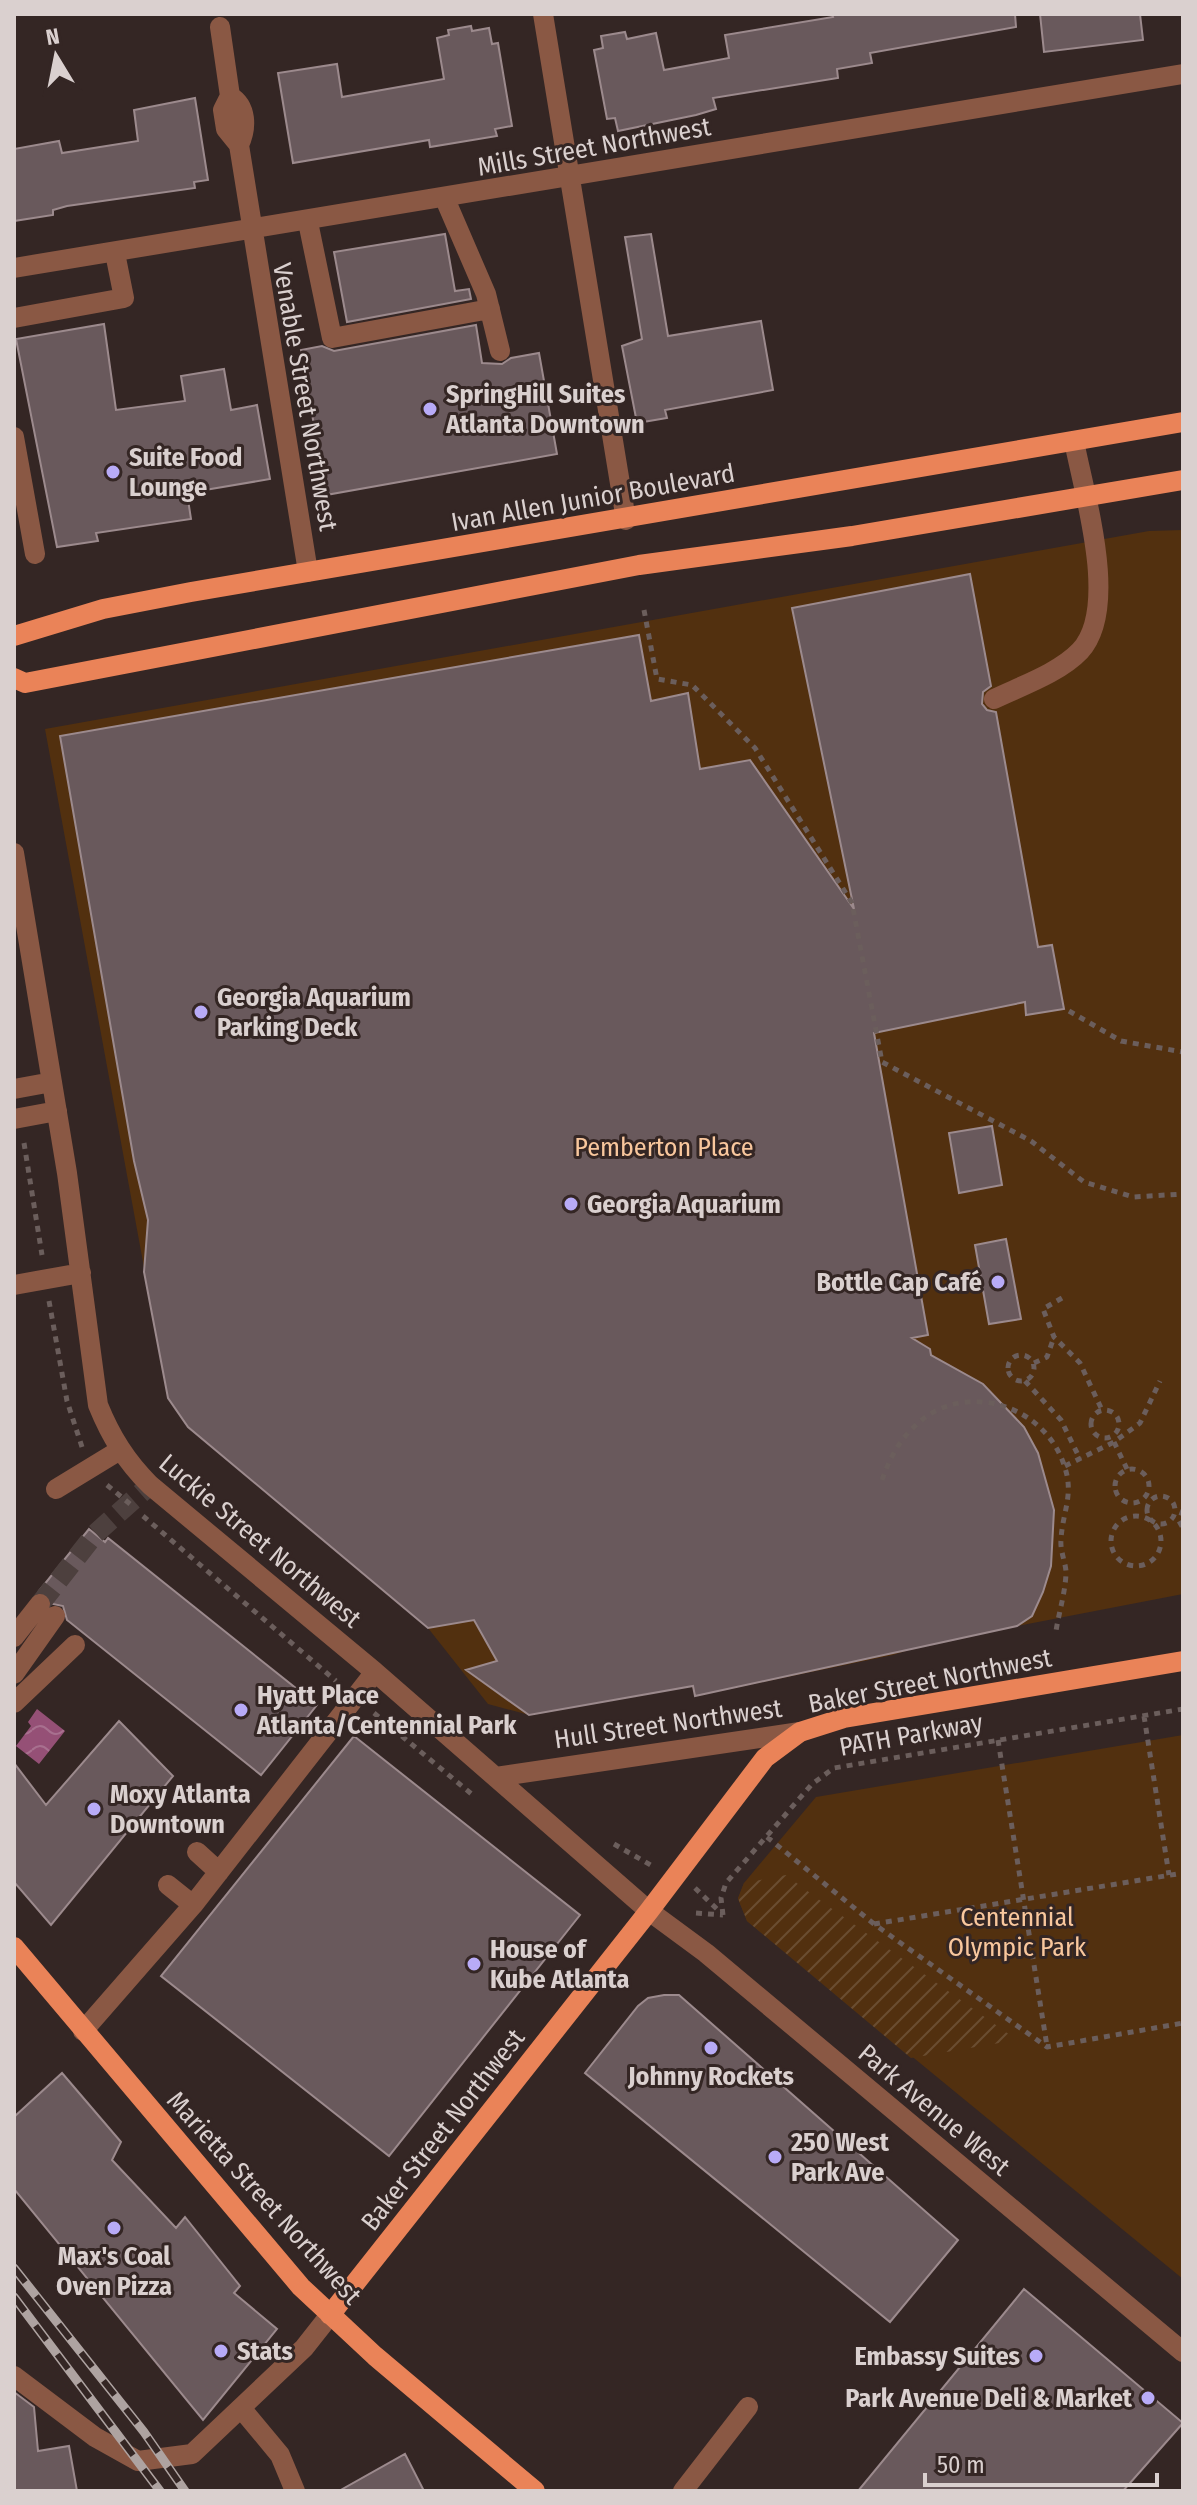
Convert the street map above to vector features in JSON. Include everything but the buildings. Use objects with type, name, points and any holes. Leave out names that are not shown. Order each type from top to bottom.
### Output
[{"type":"main road","name":"Ivan Allen Junior Boulevard","points":[[14,636],[47,623],[103,609],[1183,422]]},
{"type":"main road","points":[[14,678],[25,683],[639,565],[1085,499],[1183,480]]},
{"type":"main road","name":"Baker Street Northwest","points":[[330,2315],[649,1911],[765,1758],[800,1732],[844,1718],[1183,1661]]},
{"type":"main road","name":"Marietta Street Northwest","points":[[14,1947],[301,2287],[535,2491]]},
{"type":"street","points":[[543,14],[626,520]]},
{"type":"street","name":"Venable Street Northwest","points":[[220,27],[230,96],[223,110],[226,129],[229,137],[239,145],[308,572]]},
{"type":"street","name":"Mills Street Northwest","points":[[14,268],[308,222],[1183,74]]},
{"type":"street","points":[[445,199],[475,264],[500,351]]},
{"type":"street","points":[[308,222],[332,338],[490,309]]},
{"type":"street","points":[[14,318],[124,298],[115,253]]},
{"type":"street","points":[[14,437],[35,554]]},
{"type":"street","points":[[994,699],[1068,661],[1082,649],[1095,622],[1098,578],[1074,441]]},
{"type":"street","name":"Luckie Street Northwest","points":[[14,853],[18,897],[57,1111],[98,1405],[120,1450],[150,1485],[375,1672],[649,1911]]},
{"type":"street","points":[[14,1089],[52,1082]]},
{"type":"street","points":[[14,1119],[57,1111]]},
{"type":"street","points":[[14,1285],[81,1273]]},
{"type":"street","points":[[56,1489],[120,1450]]},
{"type":"street","points":[[14,1637],[48,1610],[14,1674]]},
{"type":"street","points":[[16,1695],[75,1645]]},
{"type":"street","points":[[83,2031],[193,1905],[375,1672]]},
{"type":"street","name":"Hull Street Northwest","points":[[496,1777],[800,1732]]},
{"type":"street","points":[[197,1852],[219,1872]]},
{"type":"street","points":[[168,1885],[193,1905]]},
{"type":"street","name":"Park Avenue West","points":[[649,1911],[706,1953],[1183,2352]]},
{"type":"street","name":"Baker Street Northwest","points":[[14,2376],[95,2437],[138,2461],[192,2454],[304,2348],[330,2315]]},
{"type":"street","points":[[683,2491],[748,2407]]},
{"type":"street","points":[[241,2408],[280,2455],[295,2491]]},
{"type":"path","points":[[644,610],[657,679],[692,685],[755,748],[852,903],[882,1062],[1031,1141],[1084,1182],[1133,1197],[1183,1194]]},
{"type":"path","points":[[1069,1011],[1121,1041],[1183,1052]]},
{"type":"path","points":[[1062,1298],[1043,1309],[1054,1337],[1080,1363],[1102,1410],[1115,1414],[1119,1420],[1113,1439]]},
{"type":"path","points":[[1034,1363],[1047,1357],[1054,1337]]},
{"type":"path","points":[[1025,1381],[1035,1371],[1034,1363],[1023,1354],[1011,1359],[1008,1365],[1012,1378],[1025,1381],[1061,1420],[1080,1459]]},
{"type":"path","points":[[1065,1466],[1140,1423],[1160,1381]]},
{"type":"path","points":[[882,1480],[891,1456],[918,1422],[944,1408],[978,1401],[1002,1403],[1023,1413],[1054,1444],[1065,1466],[1070,1502],[1061,1540],[1066,1572],[1056,1631]]},
{"type":"path","points":[[1102,1410],[1092,1419],[1090,1426],[1098,1437],[1113,1439]]},
{"type":"path","points":[[1113,1439],[1127,1469]]},
{"type":"path","points":[[1131,1516],[1129,1503],[1115,1491],[1119,1474],[1136,1468],[1149,1480],[1157,1495],[1171,1499],[1183,1528]]},
{"type":"path","points":[[1129,1503],[1146,1497],[1149,1480]]},
{"type":"path","points":[[1146,1506],[1157,1495]]},
{"type":"path","points":[[1138,1502],[1146,1506],[1150,1520],[1161,1536],[1157,1556],[1141,1567],[1131,1566],[1114,1556],[1111,1536],[1115,1527],[1131,1516],[1150,1520],[1165,1524],[1179,1513]]},
{"type":"path","name":"PATH Parkway","points":[[723,1915],[721,1898],[726,1883],[812,1784],[844,1765],[1183,1709]]},
{"type":"path","points":[[1144,1716],[1169,1875]]},
{"type":"path","points":[[998,1740],[1047,2047]]},
{"type":"path","points":[[767,1837],[874,1924],[1047,2047],[1183,2023]]},
{"type":"path","points":[[874,1924],[1183,1873]]},
{"type":"green space","name":"Pemberton Place","points":[[1183,530],[1183,1594],[934,1642],[893,1655],[695,1696],[692,1686],[529,1715],[488,1704],[428,1628],[188,1427],[168,1398],[45,729],[1149,531]]},
{"type":"green space","name":"Centennial Olympic Park","points":[[1183,1735],[1183,2279],[747,1921],[738,1899],[744,1883],[816,1797]]},
{"type":"green space","points":[[786,1875],[1017,2040],[911,2058],[747,1921],[738,1898],[744,1883]]},
{"type":"water","points":[[37,1709],[65,1731],[39,1764],[16,1746],[31,1726],[28,1722]]},
{"type":"tunnel","points":[[40,1604],[95,1534],[150,1485]]},
{"type":"railway","points":[[14,2268],[144,2432],[185,2491]]},
{"type":"railway","points":[[14,2297],[160,2491]]},
{"type":"place","name":"SpringHill Suites Atlanta Downtown","points":[[430,409]]},
{"type":"place","name":"Suite Food Lounge","points":[[113,472]]},
{"type":"place","name":"Georgia Aquarium Parking Deck","points":[[201,1012]]},
{"type":"place","name":"Georgia Aquarium","points":[[571,1204]]},
{"type":"place","name":"Bottle Cap Café","points":[[998,1282]]},
{"type":"place","name":"Hyatt Place Atlanta/Centennial Park","points":[[241,1710]]},
{"type":"place","name":"Moxy Atlanta Downtown","points":[[94,1809]]},
{"type":"place","name":"House of Kube Atlanta","points":[[474,1964]]},
{"type":"place","name":"Johnny Rockets","points":[[711,2048]]},
{"type":"place","name":"250 West Park Ave","points":[[775,2157]]},
{"type":"place","name":"Max's Coal Oven Pizza","points":[[114,2228]]},
{"type":"place","name":"Stats","points":[[221,2351]]},
{"type":"place","name":"Embassy Suites","points":[[1036,2356]]},
{"type":"place","name":"Park Avenue Deli & Market","points":[[1148,2398]]}]
